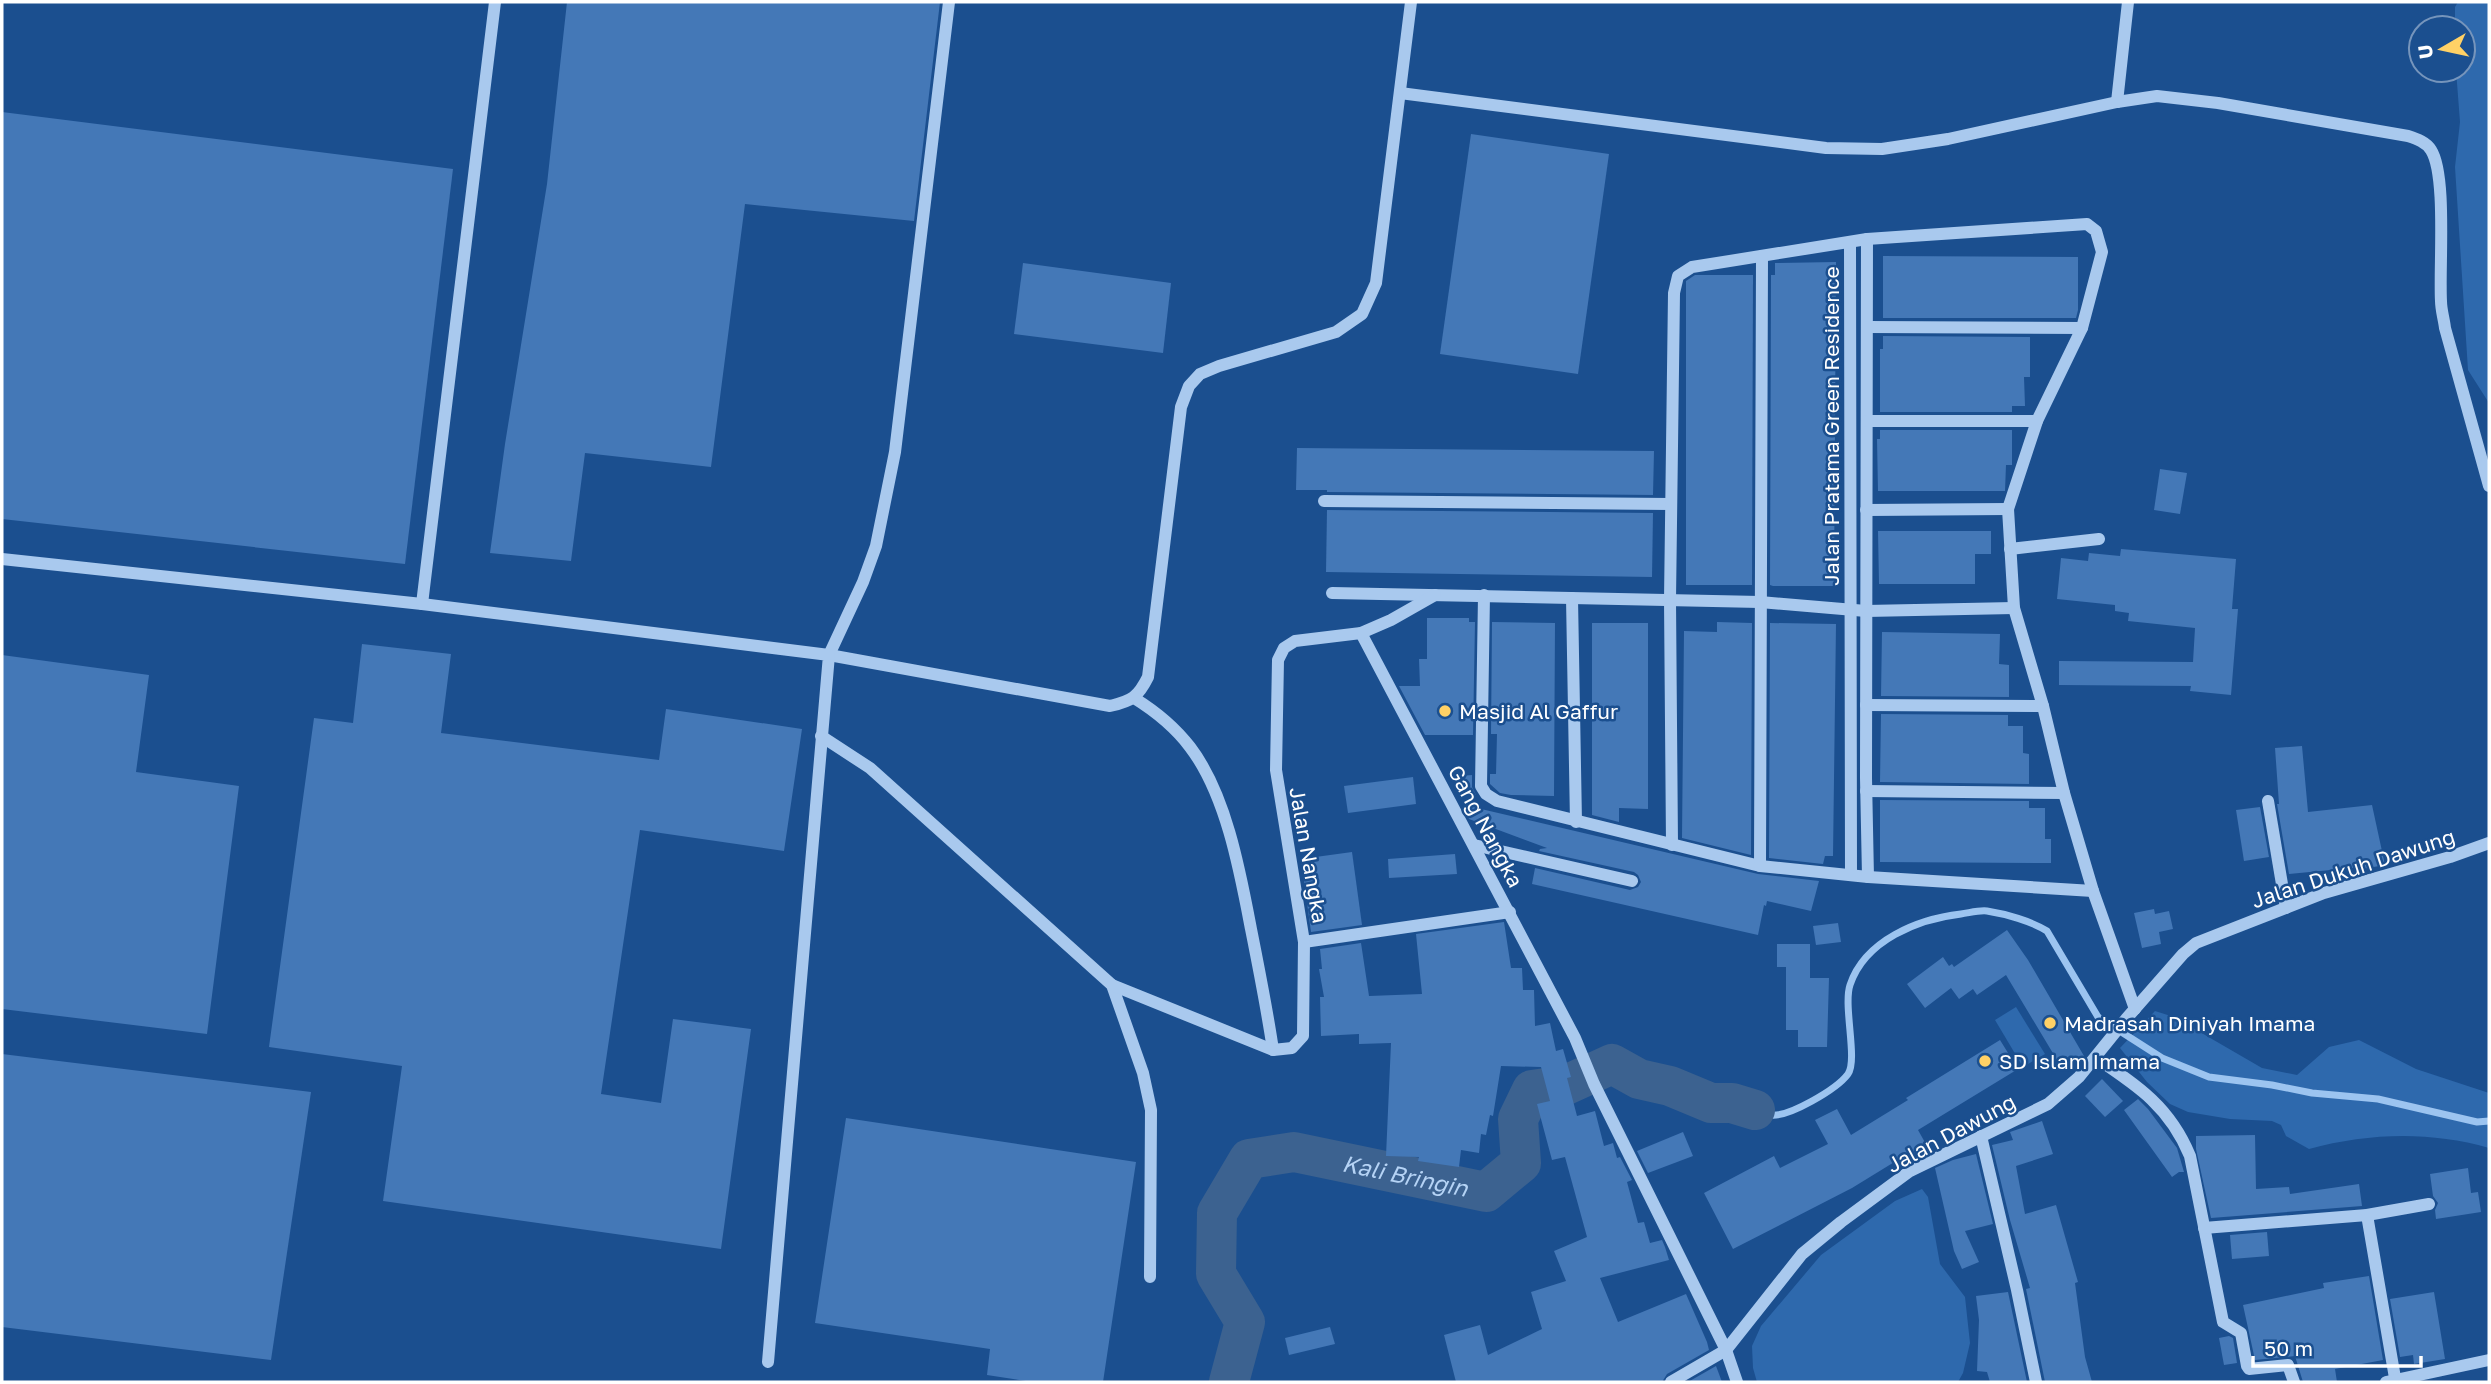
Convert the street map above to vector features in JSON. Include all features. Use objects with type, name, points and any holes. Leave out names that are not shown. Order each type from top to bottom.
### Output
[{"type":"street","points":[[422,604],[495,2]]},
{"type":"street","points":[[768,1362],[829,655],[863,582],[876,546],[895,452],[949,2]]},
{"type":"street","points":[[2,559],[422,604],[829,655],[1110,706],[1128,702],[1141,692],[1148,677],[1181,407],[1189,386],[1200,374],[1219,366],[1336,332],[1362,314],[1376,283],[1411,2]]},
{"type":"street","points":[[2117,102],[2128,2]]},
{"type":"street","points":[[1400,93],[1826,148],[1882,149],[1948,139],[2117,102],[2157,96],[2218,103],[2408,136],[2429,146],[2437,168],[2441,303],[2457,377],[2489,486]]},
{"type":"street","points":[[1672,845],[1671,504],[1674,293],[1678,276],[1692,267],[1867,239],[2092,226],[2096,230],[2102,253],[2081,328],[2037,421],[2008,509],[2010,548],[2014,608],[2043,706],[2064,793],[2093,891],[2135,1009]]},
{"type":"street","name":"Jalan Pratama Green Residence","points":[[1867,239],[1868,877]]},
{"type":"street","name":"Jalan Pratama Green Residence","points":[[1850,243],[1851,875]]},
{"type":"street","points":[[1760,866],[1762,256]]},
{"type":"street","name":"Jalan Pratama Green Residence","points":[[1867,327],[2081,328]]},
{"type":"street","name":"Jalan Pratama Green Residence","points":[[1867,421],[2037,421]]},
{"type":"street","points":[[1324,501],[1671,504]]},
{"type":"street","name":"Jalan Pratama Green Residence","points":[[1866,510],[2008,509]]},
{"type":"street","points":[[2010,548],[2099,539]]},
{"type":"street","name":"Jalan Pratama Green Residence","points":[[1332,593],[1760,602],[1866,611],[2014,608]]},
{"type":"street","name":"Jalan Nangka","points":[[1435,595],[1391,620],[1361,633],[1295,641],[1284,648],[1278,660],[1277,779],[1304,942],[1510,912]]},
{"type":"street","points":[[1484,595],[1481,786],[1497,801],[1760,866],[1868,877],[2093,891]]},
{"type":"street","points":[[1572,598],[1576,822]]},
{"type":"street","name":"Gang Nangka","points":[[1361,633],[1575,1038],[1594,1084],[1726,1350]]},
{"type":"street","points":[[1133,698],[1162,717],[1191,748],[1208,779],[1230,833],[1261,975],[1273,1050]]},
{"type":"street","points":[[1866,705],[2043,706]]},
{"type":"street","points":[[821,736],[870,768],[1112,985],[1273,1050],[1292,1048],[1303,1036],[1304,942]]},
{"type":"street","points":[[1852,778],[1866,785],[2064,793]]},
{"type":"street","points":[[2268,802],[2286,908]]},
{"type":"street","name":"Jalan Dukuh Dawung","points":[[2135,1009],[2196,943],[2324,894],[2450,858],[2489,843]]},
{"type":"street","points":[[1474,845],[1632,881]]},
{"type":"street","points":[[1112,985],[1143,1073],[1151,1110],[1150,1277]]},
{"type":"street","name":"Jalan Dawung","points":[[1726,1350],[1802,1254],[1910,1171],[2048,1104],[2079,1077],[2135,1009]]},
{"type":"street","points":[[2096,1058],[2143,1089],[2175,1127],[2190,1156],[2223,1322],[2241,1333],[2247,1366],[2249,1369],[2288,1365],[2294,1382]]},
{"type":"street","points":[[1981,1136],[2018,1290],[2036,1382]]},
{"type":"street","points":[[2204,1228],[2367,1215],[2429,1205]]},
{"type":"street","points":[[2367,1215],[2390,1380],[2489,1360]]},
{"type":"street","points":[[1671,1382],[1726,1350],[1737,1382]]},
{"type":"shaded area","points":[[2458,2],[2489,2],[2489,403],[2468,370],[2455,167],[2460,122],[2457,84],[2477,84],[2477,14],[2455,14]]},
{"type":"shaded area","points":[[2016,1007],[2045,1054],[2023,1067],[1995,1020]]},
{"type":"shaded area","points":[[2155,1011],[2174,1017],[2262,1068],[2297,1075],[2329,1047],[2359,1040],[2416,1069],[2489,1093],[2489,1148],[2444,1139],[2399,1136],[2354,1140],[2309,1149],[2286,1136],[2281,1125],[2272,1121],[2230,1119],[2188,1112],[2170,1104],[2147,1082],[2120,1048]]},
{"type":"shaded area","points":[[1922,1189],[1928,1197],[1940,1264],[1965,1297],[1970,1343],[1963,1373],[1958,1382],[1757,1382],[1752,1346],[1761,1326],[1821,1255],[1895,1201]]},
{"type":"building","points":[[567,2],[940,2],[914,221],[745,204],[711,467],[585,453],[571,561],[490,553],[547,184]]},
{"type":"building","points":[[2,112],[453,169],[405,564],[2,519]]},
{"type":"building","points":[[1471,134],[1609,154],[1578,374],[1440,354]]},
{"type":"building","points":[[1883,256],[2078,257],[2076,318],[1883,318]]},
{"type":"building","points":[[1836,262],[1834,586],[1773,586],[1770,585],[1771,275],[1775,275],[1775,263]]},
{"type":"building","points":[[1023,263],[1171,283],[1163,353],[1014,334]]},
{"type":"building","points":[[1695,275],[1753,275],[1752,585],[1686,585],[1686,281]]},
{"type":"building","points":[[1883,336],[2030,337],[2030,377],[2024,377],[2025,406],[2012,406],[2012,412],[1880,412],[1880,349],[1883,349]]},
{"type":"building","points":[[1880,430],[2012,430],[2012,465],[2006,465],[2005,491],[1878,491],[1877,439],[1880,439]]},
{"type":"building","points":[[1297,448],[1654,451],[1653,495],[1296,490]]},
{"type":"building","points":[[2160,469],[2187,473],[2180,514],[2154,510]]},
{"type":"building","points":[[1327,510],[1653,513],[1652,577],[1326,572]]},
{"type":"building","points":[[1878,531],[1991,531],[1991,554],[1975,554],[1975,584],[1879,584]]},
{"type":"building","points":[[2121,549],[2236,559],[2232,609],[2238,609],[2231,695],[2190,691],[2191,686],[2059,685],[2059,661],[2193,662],[2195,628],[2128,621],[2129,613],[2115,611],[2115,605],[2057,599],[2061,558],[2088,561],[2089,553],[2120,556]]},
{"type":"building","name":"Masjid Al Gaffur","points":[[1427,618],[1469,618],[1469,622],[1475,622],[1473,735],[1425,735],[1399,686],[1420,686],[1419,659],[1427,659]]},
{"type":"building","points":[[1492,622],[1555,623],[1554,796],[1500,793],[1490,784],[1490,774],[1496,774],[1497,734],[1491,734]]},
{"type":"building","points":[[1717,622],[1752,623],[1751,855],[1682,838],[1684,631],[1717,632]]},
{"type":"building","points":[[1592,623],[1648,623],[1648,809],[1619,808],[1619,822],[1592,815]]},
{"type":"building","points":[[1770,623],[1836,624],[1833,856],[1825,856],[1823,864],[1769,858]]},
{"type":"building","points":[[1882,632],[2000,634],[1999,664],[2009,665],[2009,697],[1881,696]]},
{"type":"building","points":[[362,644],[451,654],[441,733],[659,760],[666,709],[802,729],[784,851],[640,830],[601,1094],[661,1103],[673,1019],[751,1029],[721,1249],[383,1201],[402,1066],[269,1047],[314,718],[353,723]]},
{"type":"building","points":[[2,655],[149,675],[136,772],[239,786],[207,1034],[2,1009]]},
{"type":"building","points":[[1881,714],[2008,715],[2008,726],[2023,726],[2023,753],[2029,754],[2029,784],[1880,782]]},
{"type":"building","points":[[2302,746],[2308,812],[2372,805],[2385,865],[2289,874],[2277,804],[2275,748]]},
{"type":"building","points":[[1472,775],[1472,787],[1476,795],[1460,795],[1460,776]]},
{"type":"building","points":[[1413,777],[1416,804],[1348,813],[1344,786]]},
{"type":"building","points":[[1880,800],[2029,801],[2029,808],[2045,808],[2045,839],[2051,839],[2051,863],[1880,862]]},
{"type":"building","points":[[1464,805],[1758,874],[1819,881],[1811,911],[1767,901],[1758,935],[1532,884],[1535,868],[1630,890],[1638,887],[1641,882],[1634,872],[1539,851],[1547,848],[1469,819]]},
{"type":"building","points":[[2260,807],[2269,857],[2244,861],[2236,810]]},
{"type":"building","points":[[1352,852],[1362,925],[1311,932],[1301,859]]},
{"type":"building","points":[[1455,854],[1457,874],[1389,878],[1388,859]]},
{"type":"building","points":[[2154,909],[2155,914],[2169,911],[2173,929],[2159,932],[2161,944],[2142,948],[2134,913]]},
{"type":"building","points":[[1504,922],[1511,968],[1522,968],[1523,990],[1534,990],[1535,1026],[1550,1023],[1556,1051],[1563,1049],[1571,1077],[1567,1078],[1577,1116],[1595,1111],[1604,1146],[1613,1143],[1617,1158],[1620,1157],[1632,1180],[1627,1182],[1638,1223],[1644,1222],[1650,1243],[1662,1240],[1669,1260],[1600,1278],[1618,1322],[1686,1294],[1707,1342],[1709,1350],[1667,1374],[1662,1382],[1456,1382],[1444,1335],[1480,1325],[1488,1355],[1542,1329],[1531,1292],[1566,1281],[1554,1251],[1587,1237],[1565,1157],[1552,1160],[1537,1104],[1550,1101],[1541,1067],[1501,1066],[1493,1116],[1490,1115],[1486,1135],[1481,1134],[1479,1153],[1461,1150],[1459,1167],[1418,1161],[1419,1157],[1386,1156],[1391,1043],[1359,1044],[1359,1034],[1321,1036],[1320,997],[1324,997],[1319,969],[1322,969],[1320,949],[1361,943],[1369,996],[1422,994],[1416,934]]},
{"type":"building","points":[[1838,923],[1841,942],[1816,945],[1813,926]]},
{"type":"building","points":[[2007,930],[2028,960],[2084,1056],[2063,1070],[2006,975],[1977,995],[1973,989],[1959,999],[1951,988],[1925,1008],[1907,984],[1943,957],[1949,966],[1952,964],[1954,967]]},
{"type":"building","points":[[1777,944],[1810,944],[1810,978],[1829,978],[1827,1047],[1798,1047],[1798,1030],[1786,1030],[1786,967],[1777,967]]},
{"type":"building","points":[[2000,1040],[2018,1069],[1918,1130],[1927,1146],[1898,1164],[1896,1161],[1852,1188],[1733,1249],[1704,1193],[1774,1156],[1780,1168],[1828,1144],[1815,1120],[1837,1109],[1851,1135]]},
{"type":"building","points":[[2,1054],[311,1092],[271,1360],[2,1327]]},
{"type":"building","points":[[2102,1079],[2123,1101],[2105,1117],[2085,1096]]},
{"type":"building","points":[[2138,1099],[2177,1148],[2184,1172],[2172,1177],[2124,1110]]},
{"type":"building","points":[[846,1118],[1136,1162],[1103,1382],[1032,1382],[987,1375],[990,1349],[815,1323]]},
{"type":"building","points":[[2042,1121],[2053,1154],[2016,1166],[2025,1214],[2056,1205],[2078,1282],[2075,1283],[2085,1357],[2092,1382],[2045,1382],[2026,1289],[2030,1288],[1992,1145],[2013,1140],[2010,1132]]},
{"type":"building","points":[[1683,1132],[1693,1156],[1648,1173],[1637,1151]]},
{"type":"building","points":[[2255,1135],[2256,1189],[2289,1187],[2290,1194],[2359,1184],[2362,1206],[2211,1218],[2196,1149],[2196,1136]]},
{"type":"building","points":[[1976,1154],[1993,1224],[1965,1231],[1979,1262],[1962,1269],[1954,1251],[1935,1168]]},
{"type":"building","points":[[2468,1168],[2471,1193],[2478,1192],[2481,1212],[2436,1219],[2435,1210],[2438,1203],[2433,1196],[2430,1174]]},
{"type":"building","points":[[2267,1232],[2269,1256],[2232,1259],[2230,1235]]},
{"type":"building","points":[[2369,1276],[2383,1360],[2335,1369],[2337,1382],[2303,1382],[2295,1356],[2255,1360],[2243,1305],[2324,1288],[2323,1283]]},
{"type":"building","points":[[2008,1292],[2027,1382],[1990,1382],[1987,1372],[1977,1371],[1979,1320],[1976,1296]]},
{"type":"building","points":[[2434,1292],[2445,1359],[2414,1364],[2413,1355],[2400,1357],[2390,1299]]},
{"type":"building","points":[[1330,1327],[1335,1344],[1289,1355],[1285,1338]]},
{"type":"building","points":[[2219,1338],[2233,1338],[2237,1363],[2224,1365]]},
{"type":"building","points":[[1716,1366],[1722,1382],[1688,1382]]},
{"type":"waterway","points":[[1755,1110],[1770,1115],[1788,1112],[1823,1094],[1848,1074],[1852,1057],[1848,1006],[1850,985],[1857,969],[1880,944],[1895,934],[1928,921],[1984,911],[2018,918],[2047,931],[2098,1017],[2162,1058],[2209,1077],[2312,1093],[2378,1099],[2477,1122],[2489,1121]]},
{"type":"waterway","name":"Kali Bringin","points":[[1229,1382],[1245,1322],[1216,1274],[1217,1213],[1249,1159],[1294,1152],[1486,1192],[1521,1163],[1518,1119],[1532,1090],[1566,1085],[1612,1064],[1639,1079],[1670,1086],[1711,1103],[1732,1103],[1755,1110]]},
{"type":"place","name":"Masjid Al Gaffur","points":[[1445,711]]},
{"type":"place","name":"Madrasah Diniyah Imama","points":[[2050,1023]]},
{"type":"place","name":"SD Islam Imama","points":[[1985,1061]]}]
